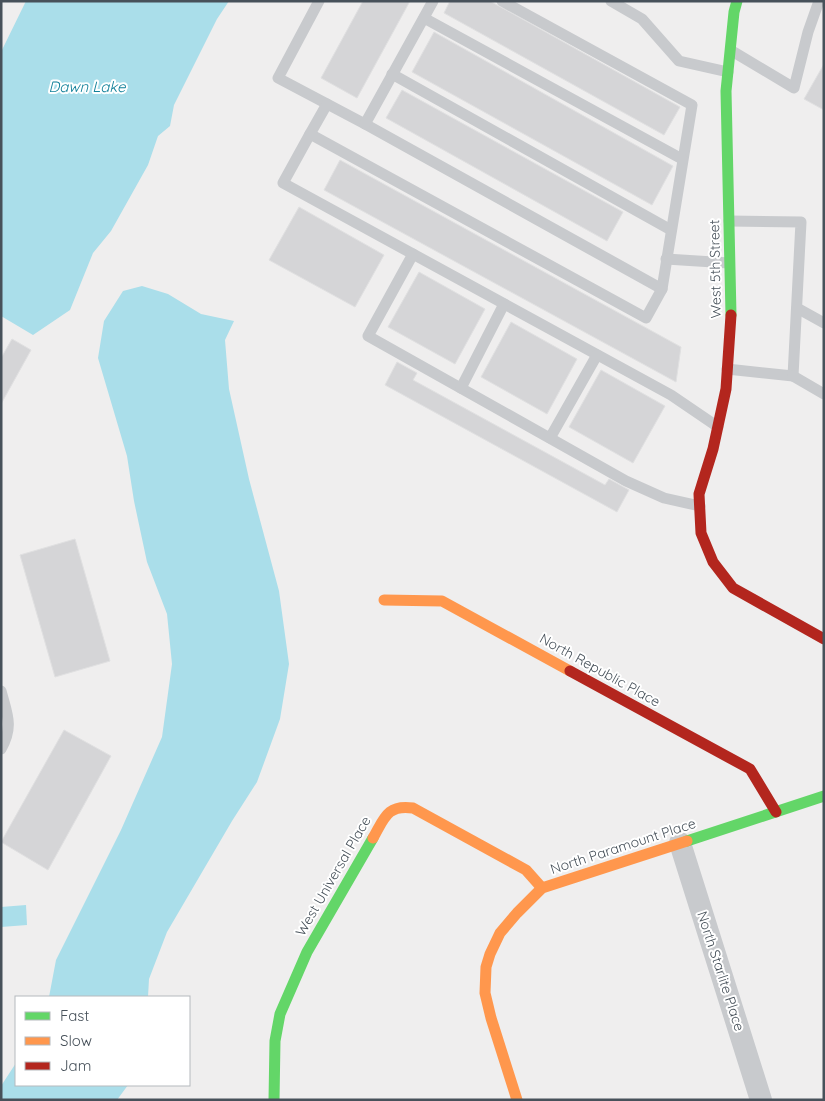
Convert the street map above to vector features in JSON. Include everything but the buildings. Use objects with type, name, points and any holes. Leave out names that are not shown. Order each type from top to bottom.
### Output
[{"type":"street","name":"West 5th Street","points":[[737,1],[726,91],[731,316],[726,389],[713,449],[699,494],[701,533],[713,562],[733,588],[824,639]]},
{"type":"street","name":"North Republic Place","points":[[384,600],[442,601],[750,769],[776,812]]},
{"type":"street","name":"North Paramount Place","points":[[517,1100],[486,1004],[484,984],[488,960],[496,940],[542,888],[824,796]]},
{"type":"street","name":"West Universal Place","points":[[274,1100],[275,1040],[280,1014],[286,997],[307,952],[387,813],[401,806],[413,808],[526,870],[542,888]]},
{"type":"street","name":"North Starlite Place","points":[[680,843],[761,1100]]},
{"type":"lane","points":[[319,1],[278,78],[365,124],[662,289]]},
{"type":"lane","points":[[365,124],[433,1]]},
{"type":"lane","points":[[310,134],[646,318],[662,289],[692,105],[502,1]]},
{"type":"lane","points":[[611,1],[642,20],[679,61],[728,72]]},
{"type":"lane","points":[[730,50],[794,88],[808,32],[819,1]]},
{"type":"lane","points":[[424,18],[682,160]]},
{"type":"lane","points":[[392,74],[671,230]]},
{"type":"lane","points":[[327,104],[283,183],[671,395],[718,427]]},
{"type":"lane","points":[[729,221],[801,222],[793,376]]},
{"type":"lane","points":[[413,254],[368,336],[626,481],[664,498],[700,506]]},
{"type":"lane","points":[[666,259],[730,263]]},
{"type":"lane","points":[[461,388],[504,304]]},
{"type":"lane","points":[[797,308],[824,323]]},
{"type":"lane","points":[[550,438],[597,355]]},
{"type":"lane","points":[[727,369],[793,376],[824,394]]},
{"type":"lane","points":[[1,691],[10,723],[6,740],[1,749]]},
{"type":"water","name":"Dawn Lake","points":[[26,1],[229,1],[217,19],[174,105],[170,126],[158,136],[148,165],[111,231],[93,253],[70,310],[33,335],[1,316],[1,52]]},
{"type":"water","points":[[142,286],[168,294],[201,314],[234,321],[225,340],[229,389],[249,479],[279,591],[289,664],[280,719],[257,782],[167,932],[149,979],[148,996],[49,996],[56,960],[121,830],[162,737],[172,664],[167,614],[147,562],[127,456],[98,358],[104,321],[123,291]]},
{"type":"water","points":[[26,905],[27,925],[1,927],[1,907]]},
{"type":"water","points":[[15,1065],[15,1086],[127,1086],[117,1100],[1,1100],[1,1086]]},
{"type":"traffic: fast","points":[[731,315],[726,91],[734,12],[737,1]]},
{"type":"traffic: fast","points":[[687,841],[824,796]]},
{"type":"traffic: fast","points":[[274,1100],[275,1041],[280,1014],[307,952],[373,838]]},
{"type":"traffic: slow","points":[[384,600],[442,601],[570,671]]},
{"type":"traffic: slow","points":[[373,838],[387,814],[397,808],[413,808],[526,870],[542,888]]},
{"type":"traffic: slow","points":[[517,1100],[485,993],[486,967],[500,933],[542,888],[687,841]]},
{"type":"traffic: jam","points":[[731,315],[726,389],[713,449],[699,494],[701,533],[713,562],[733,588],[824,639]]},
{"type":"traffic: jam","points":[[570,671],[750,769],[776,812]]}]
